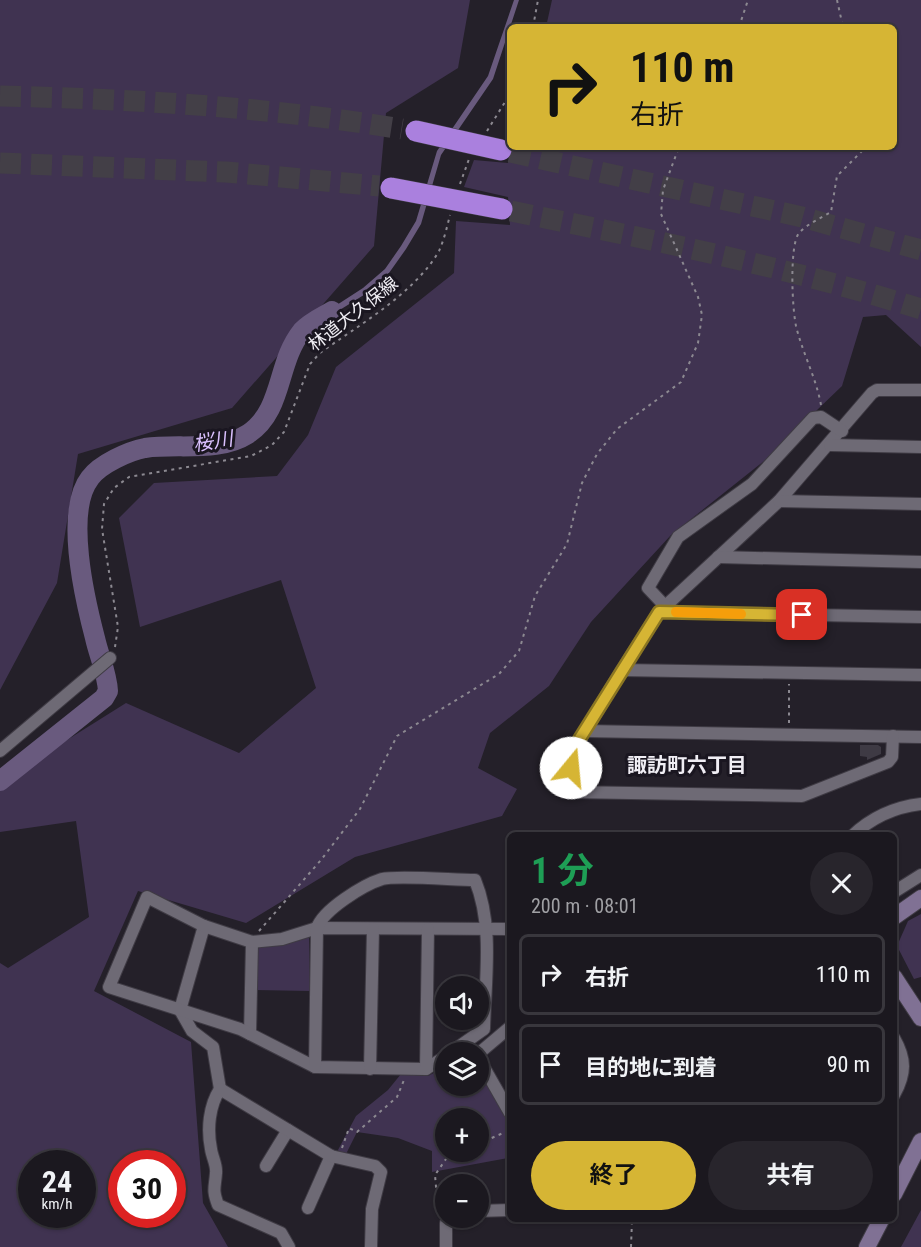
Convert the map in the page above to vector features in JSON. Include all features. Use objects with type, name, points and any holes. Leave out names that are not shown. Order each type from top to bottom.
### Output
[{"type":"highway","points":[[416,131],[501,150]]},
{"type":"highway","points":[[391,188],[502,209]]},
{"type":"street","points":[[893,736],[892,757],[888,762],[802,796],[571,792],[572,751],[662,609],[779,501],[877,390],[921,390]]},
{"type":"street","points":[[662,609],[648,588],[678,537],[752,484],[813,418],[820,417],[842,431]]},
{"type":"street","points":[[830,445],[921,447]]},
{"type":"street","points":[[779,501],[921,504]]},
{"type":"street","points":[[718,557],[921,562]]},
{"type":"street","points":[[662,609],[921,617]]},
{"type":"street","points":[[0,751],[110,658]]},
{"type":"street","points":[[622,670],[921,675]]},
{"type":"street","points":[[585,731],[921,737]]},
{"type":"street","points":[[857,832],[871,820],[893,810],[921,804]]},
{"type":"street","points":[[897,890],[921,875]]},
{"type":"street","points":[[315,1066],[317,928],[320,917],[349,897],[383,879],[475,880],[486,929],[484,1029],[466,1042]]},
{"type":"street","points":[[435,1063],[426,1069],[315,1066],[250,1034],[109,987],[147,897],[204,926],[252,942],[282,939],[317,928],[507,929]]},
{"type":"street","points":[[897,915],[921,898]]},
{"type":"street","points":[[204,926],[180,1010],[192,1031],[213,1047],[220,1089],[213,1101],[210,1126],[211,1148],[216,1172],[212,1188],[218,1205],[281,1233],[288,1247]]},
{"type":"street","points":[[370,1068],[373,929]]},
{"type":"street","points":[[426,1069],[428,929]]},
{"type":"street","points":[[250,1034],[252,942]]},
{"type":"street","points":[[897,982],[921,1018]]},
{"type":"street","points":[[489,1045],[507,1030]]},
{"type":"street","points":[[897,1045],[904,1062],[904,1074],[897,1089]]},
{"type":"street","points":[[489,1075],[507,1108]]},
{"type":"street","points":[[220,1089],[335,1158],[375,1166],[381,1172],[372,1209],[371,1247]]},
{"type":"street","points":[[266,1166],[288,1130]]},
{"type":"street","points":[[897,1188],[921,1141]]},
{"type":"street","points":[[308,1208],[335,1158]]},
{"type":"street","points":[[489,1211],[507,1210]]},
{"type":"street","points":[[867,1247],[880,1222]]},
{"type":"street","points":[[446,1228],[446,1247]]},
{"type":"path","points":[[534,24],[538,0]]},
{"type":"path","points":[[740,24],[748,0]]},
{"type":"path","points":[[837,0],[842,24]]},
{"type":"path","points":[[483,137],[507,99]]},
{"type":"path","points":[[259,931],[321,860],[360,809],[396,736],[498,674],[519,651],[535,596],[567,544],[582,483],[597,454],[617,429],[681,382],[698,344],[702,315],[698,297],[662,214],[663,190],[678,150]]},
{"type":"path","points":[[822,411],[816,379],[796,328],[793,298],[795,241],[800,232],[831,212],[837,176],[863,150]]},
{"type":"path","points":[[459,188],[471,156]]},
{"type":"path","name":"林道大久保線","points":[[110,658],[117,643],[118,627],[102,529],[104,504],[114,488],[129,477],[251,456],[273,445],[288,424],[310,364],[321,353],[409,287],[427,268],[440,249],[452,210]]},
{"type":"path","points":[[789,673],[789,735]]},
{"type":"path","points":[[335,1158],[350,1128],[357,1132],[397,1097],[409,1069]]},
{"type":"path","points":[[489,1139],[507,1131]]},
{"type":"path","points":[[631,1247],[632,1222]]},
{"type":"shaded area","points":[[0,0],[470,0],[458,68],[386,113],[374,246],[232,408],[78,454],[57,583],[0,690]]},
{"type":"shaded area","points":[[514,0],[519,0],[511,24],[507,24],[507,36],[493,79],[441,155],[421,224],[406,249],[389,273],[367,293],[314,326],[309,323],[363,288],[385,269],[416,221],[437,151],[488,76]]},
{"type":"shaded area","points":[[552,0],[921,0],[921,347],[886,315],[863,317],[842,386],[764,461],[671,535],[591,622],[549,686],[490,733],[478,768],[517,789],[502,816],[355,857],[246,923],[138,891],[94,991],[191,1042],[203,1203],[228,1247],[0,1247],[0,963],[8,968],[89,917],[76,821],[0,832],[0,782],[126,703],[239,753],[316,688],[281,580],[140,627],[119,518],[154,483],[277,476],[308,435],[336,367],[454,273],[456,221],[510,225],[508,197],[464,187],[474,160],[508,163],[511,150],[897,150],[897,24],[547,24]]},
{"type":"shaded area","points":[[921,914],[921,977],[914,979],[897,946],[908,921]]},
{"type":"shaded area","points":[[309,936],[310,991],[255,990],[255,950],[259,947]]},
{"type":"shaded area","points":[[435,1072],[435,1096],[489,1096],[489,1087],[507,1119],[507,1158],[489,1162],[489,1108],[435,1108],[435,1162],[486,1162],[432,1172],[432,1151],[398,1138],[357,1132],[345,1156],[340,1154],[338,1150],[356,1116],[388,1090],[401,1074],[428,1076]]},
{"type":"shaded area","points":[[921,1210],[921,1247],[901,1247]]},
{"type":"building","points":[[860,745],[878,745],[881,747],[881,754],[867,760],[867,757],[860,756]]},
{"type":"waterway","name":"桜川","points":[[0,781],[104,698],[108,691],[86,602],[79,556],[78,512],[82,493],[90,478],[108,463],[145,448],[211,445],[236,440],[248,434],[260,424],[268,412],[288,357],[302,331],[312,322],[332,311]]},
{"type":"tunnel","points":[[0,96],[201,105],[302,115],[402,129]]},
{"type":"tunnel","points":[[510,152],[802,217],[921,250]]},
{"type":"tunnel","points":[[0,163],[226,172],[379,186]]},
{"type":"tunnel","points":[[511,211],[769,267],[921,309]]},
{"type":"slow traffic","points":[[676,612],[741,614]]},
{"type":"district","name":"諏訪町六丁目","points":[[687,765]]},
{"type":"route","points":[[571,768],[572,751],[659,612],[802,615]]}]
